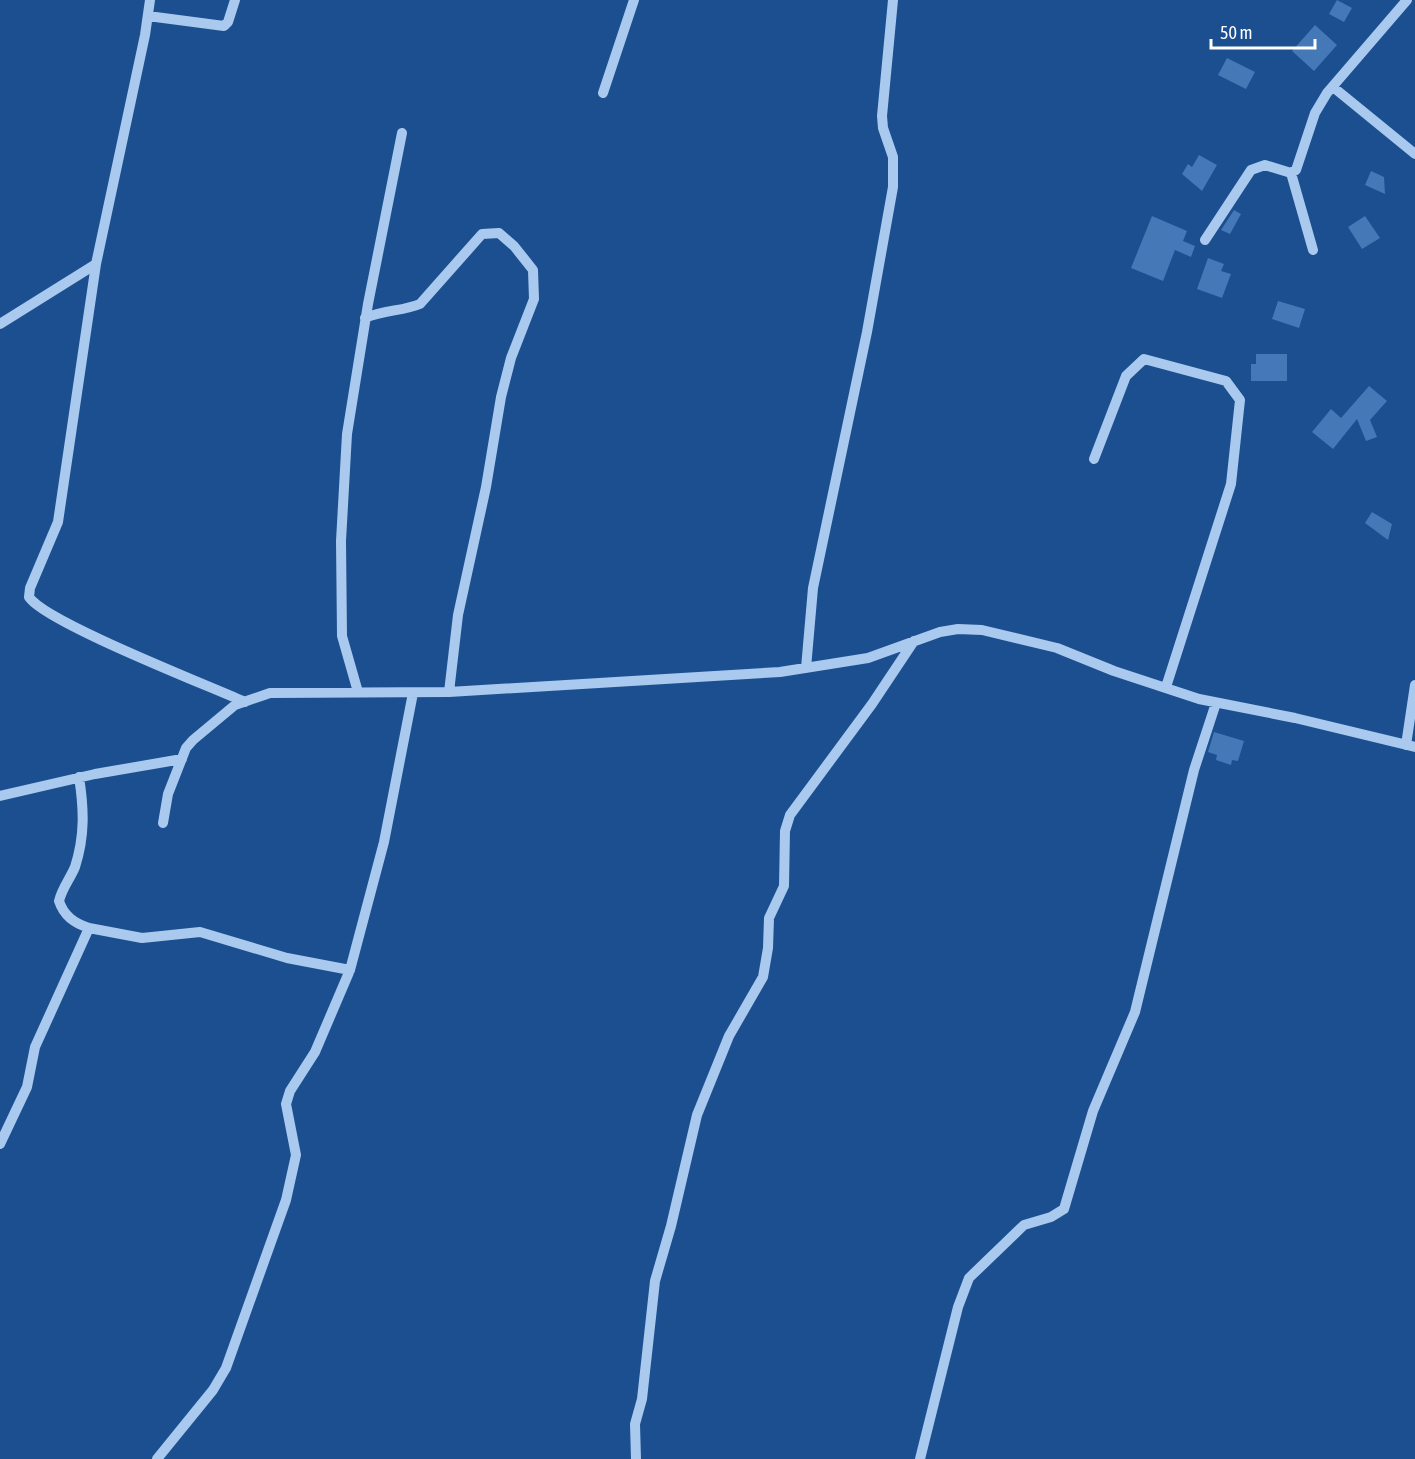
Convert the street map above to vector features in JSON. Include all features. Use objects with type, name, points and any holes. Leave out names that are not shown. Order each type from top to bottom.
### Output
[{"type":"street","points":[[150,0],[96,264],[58,522],[30,588],[29,597],[33,604],[89,633],[244,702]]},
{"type":"street","points":[[148,16],[224,26],[228,22],[235,0]]},
{"type":"street","points":[[603,93],[634,0]]},
{"type":"street","points":[[806,668],[813,588],[867,332],[893,187],[893,157],[883,128],[882,116],[893,0]]},
{"type":"street","points":[[1292,173],[1296,170],[1315,114],[1333,87],[1407,0]]},
{"type":"street","points":[[1333,87],[1415,154]]},
{"type":"street","points":[[358,692],[342,636],[340,541],[347,434],[365,318],[402,133]]},
{"type":"street","points":[[1205,240],[1246,176],[1255,167],[1265,165],[1292,173]]},
{"type":"street","points":[[1292,173],[1313,250]]},
{"type":"street","points":[[365,318],[384,310],[410,308],[420,304],[482,234],[500,233],[514,246],[532,270],[534,299],[511,358],[501,397],[486,487],[458,615],[449,692]]},
{"type":"street","points":[[0,324],[96,264]]},
{"type":"street","points":[[1094,459],[1126,376],[1144,359],[1226,381],[1240,400],[1231,484],[1166,687]]},
{"type":"street","points":[[163,824],[168,794],[192,740],[235,705],[270,693],[449,692],[710,677],[806,668],[868,658],[914,640],[958,629],[982,630],[1057,648],[1114,671],[1216,703],[1295,718],[1410,746],[1415,685]]},
{"type":"street","points":[[636,1459],[635,1424],[642,1399],[655,1281],[671,1226],[697,1115],[729,1036],[763,976],[768,948],[769,918],[784,886],[785,831],[790,815],[872,704],[914,640]]},
{"type":"street","points":[[157,1459],[213,1390],[225,1368],[286,1200],[296,1155],[286,1104],[290,1091],[315,1052],[350,970],[384,842],[413,693]]},
{"type":"street","points":[[920,1459],[958,1307],[969,1278],[1024,1225],[1051,1217],[1064,1209],[1093,1111],[1135,1012],[1194,770],[1216,703]]},
{"type":"street","points":[[0,796],[79,777],[182,759]]},
{"type":"street","points":[[79,777],[84,821],[82,843],[74,869],[59,901],[62,911],[75,923],[89,928],[142,938],[200,932],[287,958],[350,970]]},
{"type":"street","points":[[0,1144],[27,1087],[35,1047],[89,928]]},
{"type":"building","points":[[1337,0],[1352,8],[1344,22],[1329,14]]},
{"type":"building","points":[[1315,25],[1337,45],[1314,71],[1292,51]]},
{"type":"building","points":[[1227,58],[1255,72],[1246,89],[1218,75]]},
{"type":"building","points":[[1199,155],[1217,165],[1202,191],[1182,174],[1188,164],[1192,167]]},
{"type":"building","points":[[1371,171],[1384,177],[1385,194],[1365,185]]},
{"type":"building","points":[[1234,210],[1241,214],[1230,234],[1221,230]]},
{"type":"building","points":[[1152,216],[1187,231],[1183,241],[1195,246],[1191,257],[1175,250],[1163,281],[1131,268]]},
{"type":"building","points":[[1365,216],[1380,238],[1362,249],[1348,227]]},
{"type":"building","points":[[1208,258],[1224,264],[1221,271],[1231,274],[1222,298],[1197,289]]},
{"type":"building","points":[[1278,301],[1305,309],[1299,328],[1272,319]]},
{"type":"building","points":[[1256,354],[1287,354],[1287,381],[1251,381],[1251,364],[1256,364]]},
{"type":"building","points":[[1369,386],[1387,401],[1370,420],[1377,437],[1366,441],[1357,419],[1333,449],[1312,432],[1331,409],[1341,418]]},
{"type":"building","points":[[1372,512],[1392,524],[1388,540],[1365,523]]},
{"type":"building","points":[[1214,732],[1244,741],[1238,761],[1232,760],[1231,765],[1216,760],[1217,755],[1208,752]]}]
